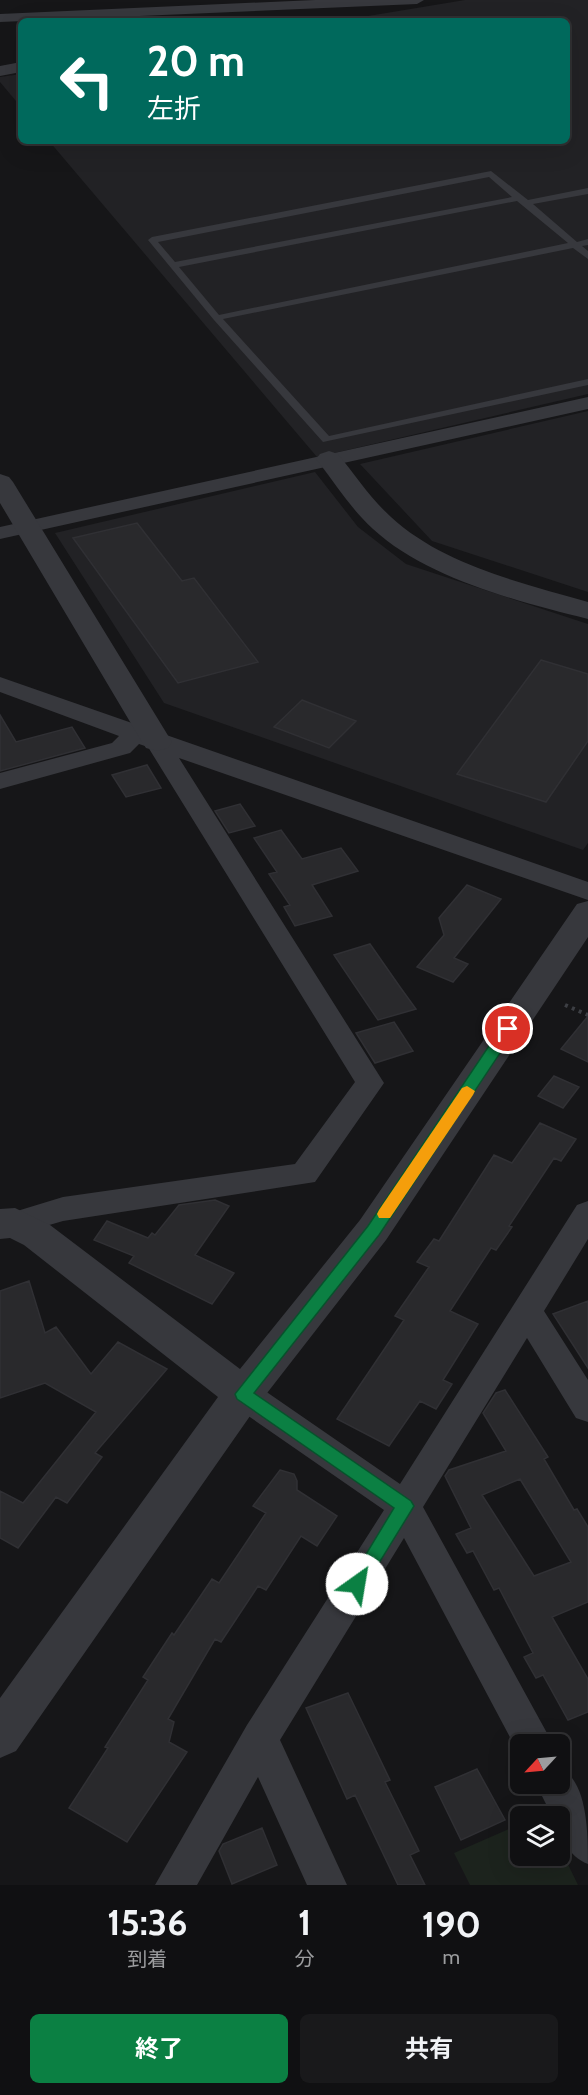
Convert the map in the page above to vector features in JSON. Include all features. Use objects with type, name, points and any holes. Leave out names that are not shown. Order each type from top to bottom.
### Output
[{"type":"street","points":[[162,0],[179,16]]},
{"type":"street","points":[[0,18],[179,16],[417,0]]},
{"type":"street","points":[[326,18],[384,9],[404,1]]},
{"type":"street","points":[[0,71],[18,68]]},
{"type":"street","points":[[0,533],[588,403]]},
{"type":"street","points":[[329,459],[387,528],[419,549],[504,586],[588,611]]},
{"type":"street","points":[[0,482],[28,526],[146,738],[370,1083],[304,1174],[63,1209],[7,1223]]},
{"type":"street","points":[[0,684],[146,738],[588,891]]},
{"type":"street","points":[[0,782],[121,748],[146,738]]},
{"type":"street","points":[[0,1736],[243,1394],[373,1230],[588,912]]},
{"type":"street","points":[[175,1885],[260,1738],[588,1213]]},
{"type":"street","points":[[7,1223],[52,1246],[243,1394],[405,1506],[529,1734]]},
{"type":"street","points":[[526,1310],[588,1408]]},
{"type":"street","points":[[260,1738],[327,1885]]},
{"type":"street","points":[[560,1794],[588,1845]]},
{"type":"lane","points":[[588,256],[491,174],[152,240],[217,318],[327,440],[588,382]]},
{"type":"lane","points":[[173,264],[522,200],[588,191]]},
{"type":"lane","points":[[217,318],[588,242]]},
{"type":"path","points":[[565,1005],[588,1015]]},
{"type":"shaded area","points":[[465,0],[588,0],[588,394],[317,457],[52,144],[570,144],[570,18],[356,18]]},
{"type":"shaded area","points":[[18,74],[18,103],[0,82],[0,77]]},
{"type":"shaded area","points":[[588,411],[588,592],[432,541],[360,464]]},
{"type":"shaded area","points":[[315,472],[358,527],[406,564],[588,624],[588,843],[583,850],[164,703],[55,533]]},
{"type":"shaded area","points":[[510,1828],[510,1866],[569,1866],[578,1885],[470,1885],[454,1853]]},
{"type":"building","points":[[137,523],[182,581],[194,578],[258,662],[178,683],[73,538]]},
{"type":"building","points":[[541,660],[588,674],[588,741],[546,802],[457,774]]},
{"type":"building","points":[[302,700],[356,721],[329,748],[274,727]]},
{"type":"building","points":[[0,715],[16,742],[72,727],[85,748],[0,771]]},
{"type":"building","points":[[147,765],[161,788],[126,797],[112,775]]},
{"type":"building","points":[[240,804],[255,826],[229,833],[215,811]]},
{"type":"building","points":[[281,830],[302,859],[341,848],[358,871],[312,885],[332,916],[295,926],[284,907],[290,905],[269,874],[277,872],[254,838]]},
{"type":"building","points":[[467,885],[501,899],[454,958],[468,964],[453,982],[417,967],[444,935],[439,918]]},
{"type":"building","points":[[370,944],[416,1009],[378,1020],[334,955]]},
{"type":"building","points":[[588,1016],[588,1062],[561,1049]]},
{"type":"building","points":[[394,1022],[413,1051],[375,1063],[356,1033]]},
{"type":"building","points":[[554,1076],[579,1087],[563,1108],[538,1096]]},
{"type":"building","points":[[540,1123],[576,1139],[561,1161],[554,1158],[509,1226],[512,1227],[496,1250],[491,1248],[450,1311],[478,1324],[443,1380],[452,1384],[436,1409],[420,1401],[389,1446],[337,1419],[404,1320],[395,1316],[429,1267],[417,1262],[434,1239],[439,1241],[494,1155],[512,1163]]},
{"type":"building","points":[[215,1200],[229,1206],[195,1255],[234,1273],[212,1304],[129,1263],[134,1256],[94,1240],[107,1221],[148,1238],[152,1233],[155,1235],[179,1205]]},
{"type":"building","points":[[29,1281],[45,1333],[56,1327],[91,1374],[118,1342],[167,1369],[95,1453],[102,1457],[67,1503],[56,1497],[18,1548],[0,1538],[0,1491],[23,1503],[96,1412],[45,1383],[0,1398],[0,1291]]},
{"type":"building","points":[[588,1301],[588,1368],[553,1314]]},
{"type":"building","points":[[505,1390],[548,1457],[544,1459],[574,1510],[577,1509],[588,1527],[588,1602],[552,1617],[588,1679],[588,1712],[568,1720],[543,1675],[536,1678],[524,1657],[533,1653],[499,1588],[494,1590],[473,1551],[467,1553],[456,1534],[471,1528],[445,1476],[449,1470],[506,1451],[483,1413],[496,1393]],"holes":[[[520,1479],[571,1562],[534,1576],[482,1495]]]},
{"type":"building","points":[[280,1470],[294,1474],[297,1490],[337,1516],[317,1546],[301,1536],[266,1590],[258,1586],[221,1642],[215,1639],[168,1719],[174,1722],[169,1742],[187,1752],[127,1842],[69,1808],[108,1748],[105,1747],[148,1680],[143,1677],[172,1633],[174,1635],[212,1579],[219,1583],[266,1513],[253,1506]]},
{"type":"building","points":[[348,1693],[390,1780],[385,1782],[419,1851],[410,1855],[425,1885],[398,1885],[355,1795],[347,1799],[306,1708]]},
{"type":"building","points":[[477,1769],[505,1820],[461,1840],[435,1787]]},
{"type":"building","points":[[262,1828],[277,1865],[232,1884],[219,1851],[223,1844]]},
{"type":"slow traffic","points":[[384,1214],[467,1091]]},
{"type":"route","points":[[357,1584],[405,1506],[243,1394],[373,1230],[508,1029]]}]
